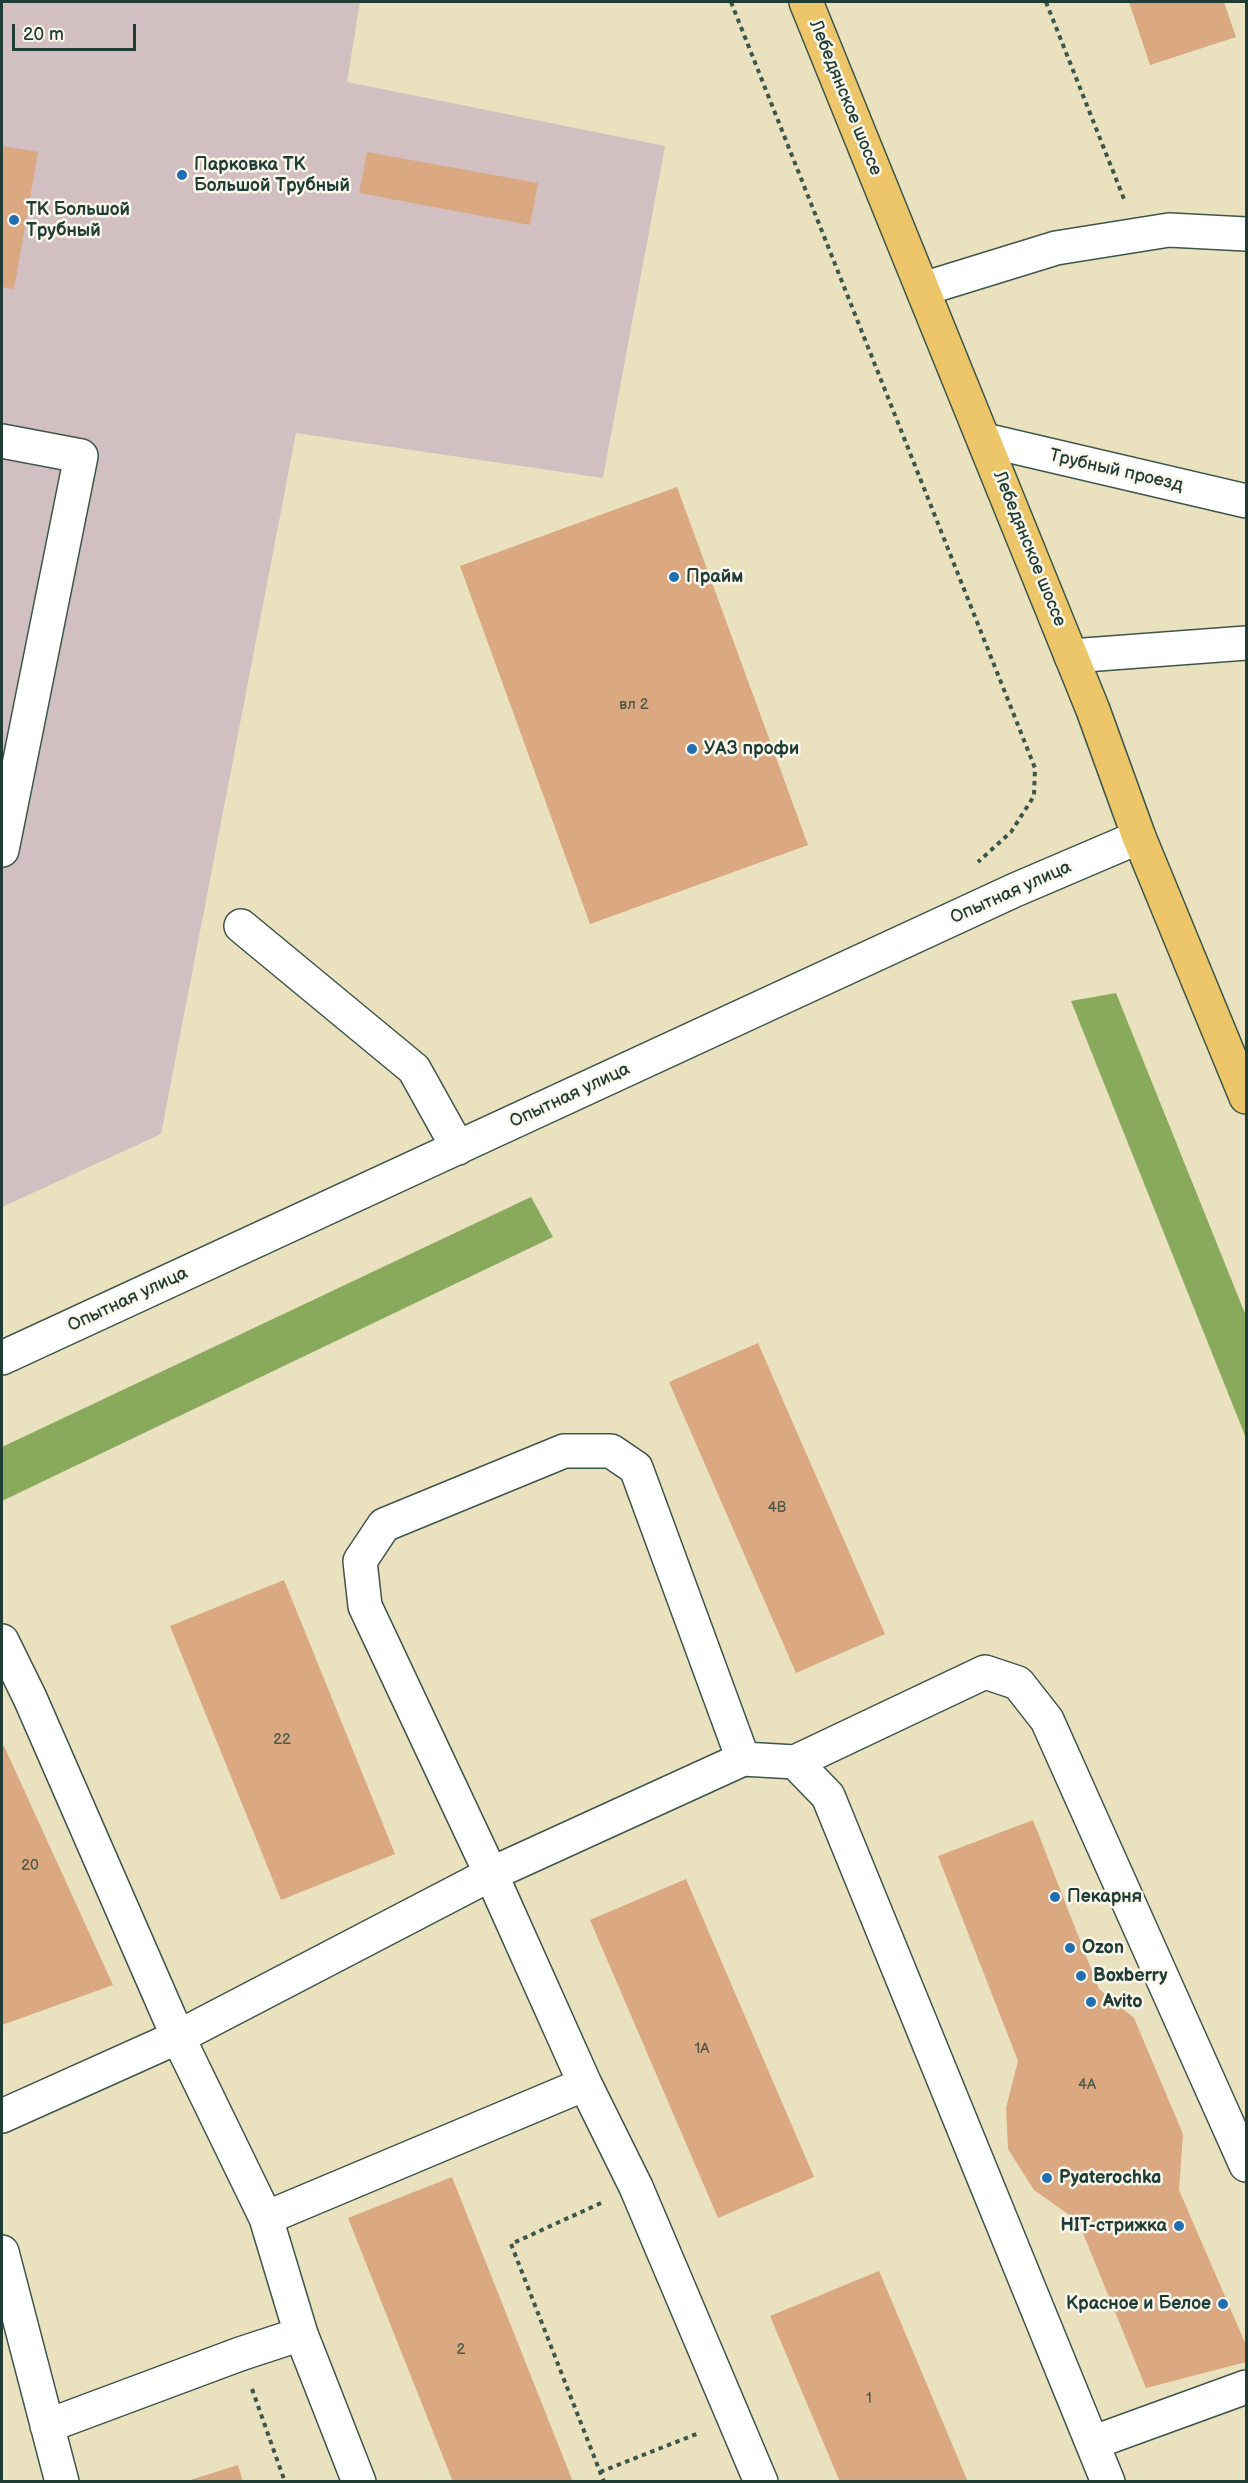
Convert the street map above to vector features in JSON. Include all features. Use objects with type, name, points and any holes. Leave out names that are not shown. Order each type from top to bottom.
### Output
[{"type":"main road","name":"Лебедянское шоссе","points":[[806,2],[985,440],[1071,656],[1139,837],[1246,1097]]},
{"type":"street","points":[[923,289],[1056,248],[1169,230],[1246,234]]},
{"type":"street","name":"Трубный проезд","points":[[985,440],[1246,501]]},
{"type":"street","points":[[2,441],[81,456],[2,850]]},
{"type":"street","points":[[1071,656],[1246,644]]},
{"type":"street","name":"Опытная улица","points":[[2,1358],[1015,890],[1139,837]]},
{"type":"street","points":[[241,926],[414,1069],[458,1148]]},
{"type":"street","points":[[743,1759],[636,1468],[611,1451],[564,1451],[384,1525],[360,1561],[365,1606],[491,1874],[585,2084],[636,2187],[761,2481]]},
{"type":"street","points":[[2,1641],[30,1698],[178,2037],[266,2217],[301,2334],[359,2481]]},
{"type":"street","points":[[2,2115],[178,2037],[491,1874],[743,1759],[795,1762],[986,1672],[1018,1683],[1047,1720],[1246,2165]]},
{"type":"street","points":[[795,1762],[828,1796],[1108,2481]]},
{"type":"street","points":[[266,2217],[585,2084]]},
{"type":"street","points":[[2,2252],[62,2481]]},
{"type":"street","points":[[47,2426],[240,2354],[301,2334]]},
{"type":"street","points":[[1092,2443],[1246,2386]]},
{"type":"path","points":[[731,2],[1035,768],[1034,796],[1011,832],[975,865]]},
{"type":"path","points":[[1046,2],[1139,235]]},
{"type":"path","points":[[604,2481],[512,2244],[636,2187]]},
{"type":"path","points":[[240,2354],[285,2481]]},
{"type":"path","points":[[600,2472],[736,2419]]},
{"type":"shaded area","points":[[2,2],[360,2],[347,82],[665,146],[603,478],[296,433],[161,1134],[2,1207]]},
{"type":"green space","points":[[1116,993],[1246,1316],[1246,1438],[1071,1001]]},
{"type":"green space","points":[[531,1197],[553,1237],[2,1501],[2,1447]]},
{"type":"building","points":[[1129,2],[1224,2],[1236,37],[1150,65]]},
{"type":"building","name":"ТК Большой Трубный","points":[[2,146],[38,152],[14,289],[2,287]]},
{"type":"building","points":[[367,152],[538,183],[530,225],[359,193]]},
{"type":"building","points":[[677,487],[808,845],[590,924],[460,566]]},
{"type":"building","points":[[758,1343],[885,1634],[796,1673],[669,1382]]},
{"type":"building","points":[[284,1580],[395,1854],[281,1900],[170,1626]]},
{"type":"building","points":[[4,1746],[113,1985],[2,2025],[2,1747]]},
{"type":"building","points":[[1033,1820],[1099,1989],[1134,2018],[1183,2134],[1179,2190],[1246,2345],[1246,2362],[1146,2388],[1078,2221],[1034,2190],[1008,2149],[1006,2108],[1018,2061],[938,1856]]},
{"type":"building","points":[[686,1879],[814,2177],[718,2218],[590,1920]]},
{"type":"building","points":[[452,2177],[573,2482],[453,2482],[348,2218]]},
{"type":"building","points":[[879,2271],[968,2482],[840,2482],[770,2316]]},
{"type":"building","points":[[238,2465],[243,2482],[187,2482],[187,2481]]},
{"type":"place","name":"Парковка ТК Большой Трубный","points":[[182,175]]},
{"type":"place","name":"ТК Большой Трубный","points":[[14,220]]},
{"type":"place","name":"Прайм","points":[[674,577]]},
{"type":"place","name":"УАЗ профи","points":[[692,749]]},
{"type":"place","name":"Пекарня","points":[[1055,1897]]},
{"type":"place","name":"Ozon","points":[[1070,1948]]},
{"type":"place","name":"Boxberry","points":[[1081,1976]]},
{"type":"place","name":"Avito","points":[[1091,2002]]},
{"type":"place","name":"Pyaterochka","points":[[1047,2178]]},
{"type":"place","name":"HIT-стрижка","points":[[1179,2226]]},
{"type":"place","name":"Красное и Белое","points":[[1223,2304]]}]
